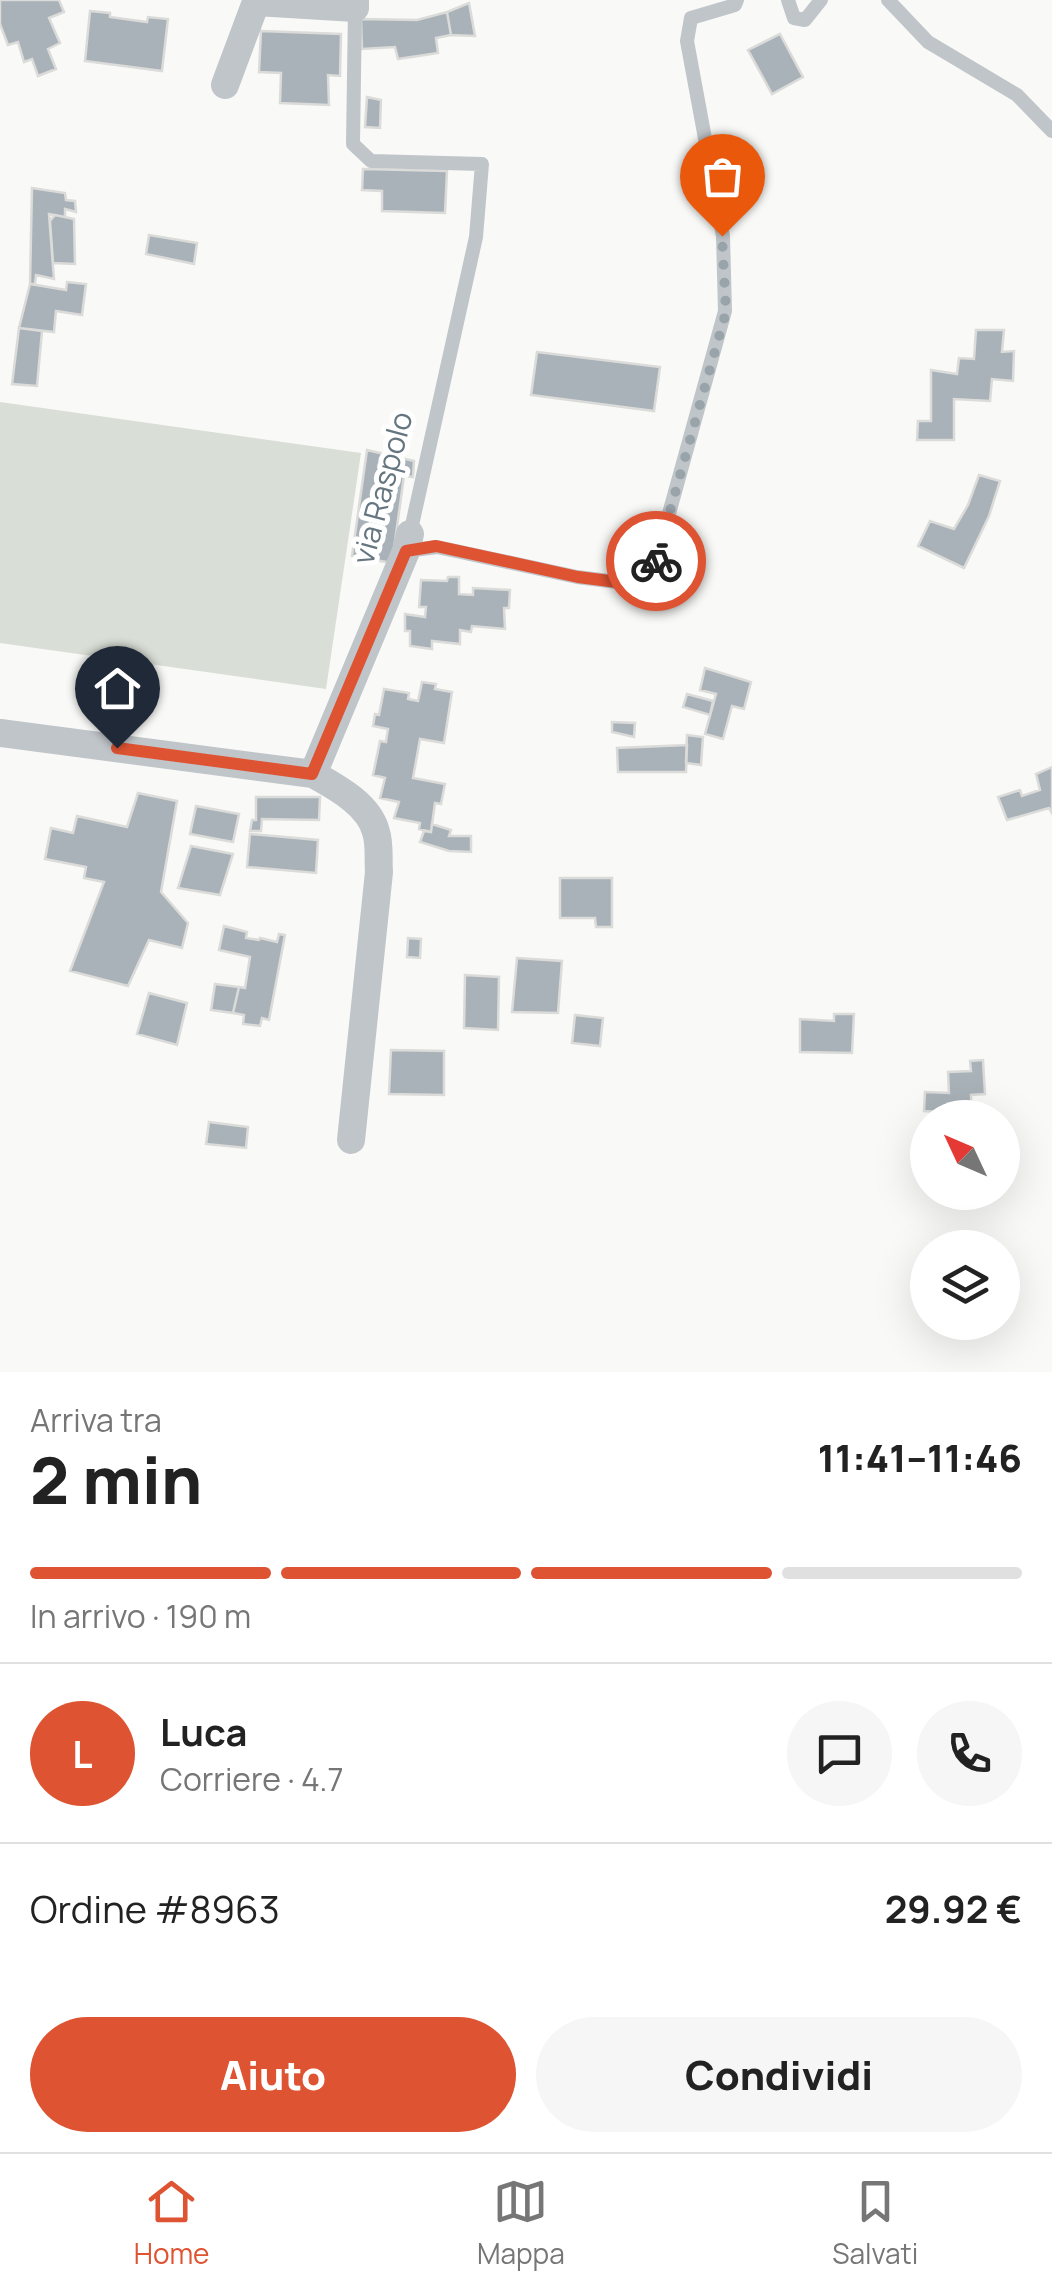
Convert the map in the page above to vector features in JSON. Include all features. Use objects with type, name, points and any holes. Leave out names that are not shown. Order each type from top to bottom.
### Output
[{"type":"street","name":"via Raspolo","points":[[225,86],[256,2],[355,4]]},
{"type":"street","name":"via Raspolo","points":[[312,774],[408,542]]},
{"type":"street","points":[[0,733],[312,774],[343,791],[369,817],[377,832],[379,872],[351,1140]]},
{"type":"lane","points":[[408,542],[578,577],[649,586],[726,312],[722,236],[687,42],[691,18],[735,6],[737,0]]},
{"type":"lane","points":[[788,0],[794,18],[804,20],[821,0]]},
{"type":"lane","points":[[888,0],[928,42],[1017,95],[1052,131]]},
{"type":"lane","name":"via Raspolo","points":[[355,4],[353,144],[371,161],[482,164],[476,236],[408,542]]},
{"type":"shaded area","points":[[0,402],[361,453],[326,689],[0,643]]},
{"type":"building","points":[[0,0],[59,0],[64,12],[49,18],[60,43],[48,49],[56,69],[38,76],[32,59],[24,62],[18,42],[8,45],[0,24]]},
{"type":"building","points":[[469,3],[475,36],[451,35],[447,12]]},
{"type":"building","points":[[90,11],[147,22],[148,17],[168,19],[162,71],[85,61]]},
{"type":"building","points":[[447,12],[451,35],[436,38],[438,53],[398,59],[395,47],[362,49],[361,19],[417,20]]},
{"type":"building","points":[[261,31],[341,34],[340,76],[328,75],[329,105],[280,103],[281,73],[259,72]]},
{"type":"building","points":[[780,34],[803,77],[772,94],[748,50]]},
{"type":"building","points":[[367,97],[381,100],[380,128],[365,127]]},
{"type":"building","points":[[363,169],[447,171],[445,213],[382,211],[382,191],[362,190]]},
{"type":"building","points":[[32,188],[65,193],[66,200],[75,201],[76,212],[65,209],[65,217],[49,214],[54,279],[36,275],[35,284],[30,284]]},
{"type":"building","points":[[55,215],[74,219],[75,264],[53,263],[50,221]]},
{"type":"building","points":[[149,235],[197,243],[194,264],[146,254]]},
{"type":"building","points":[[67,282],[86,284],[82,315],[56,311],[54,332],[19,328],[30,284],[66,290]]},
{"type":"building","points":[[19,328],[42,331],[37,386],[12,384]]},
{"type":"building","points":[[976,330],[1004,330],[1002,352],[1014,351],[1013,381],[992,379],[990,401],[954,399],[954,440],[917,440],[918,421],[931,421],[931,370],[957,374],[959,358],[974,359]]},
{"type":"building","points":[[537,352],[660,367],[654,411],[531,395]]},
{"type":"building","points":[[367,450],[414,461],[413,477],[404,476],[392,563],[352,556]]},
{"type":"building","points":[[979,475],[1000,481],[989,516],[964,568],[918,546],[930,521],[954,529]]},
{"type":"building","points":[[448,577],[459,577],[459,594],[473,595],[473,588],[510,590],[509,608],[504,608],[505,629],[472,626],[471,632],[460,630],[460,644],[432,641],[432,649],[410,646],[405,614],[425,617],[426,607],[419,607],[421,580],[447,581]]},
{"type":"building","points":[[705,668],[751,682],[744,709],[732,706],[723,739],[705,734],[716,694],[700,690]]},
{"type":"building","points":[[422,682],[452,692],[444,743],[420,739],[413,778],[445,784],[441,804],[435,803],[431,832],[419,829],[420,823],[394,818],[399,802],[380,798],[385,778],[373,775],[380,741],[386,742],[388,729],[373,726],[384,689],[409,693],[408,699],[418,701]]},
{"type":"building","points":[[687,694],[713,701],[710,715],[683,707]]},
{"type":"building","points":[[612,722],[635,723],[634,737],[612,732]]},
{"type":"building","points":[[687,735],[703,737],[701,765],[686,763]]},
{"type":"building","points":[[687,745],[686,772],[618,772],[617,748]]},
{"type":"building","points":[[1052,767],[1052,813],[1049,808],[1007,820],[998,797],[1020,790],[1022,796],[1040,790],[1036,774]]},
{"type":"building","points":[[138,793],[177,801],[161,892],[188,923],[182,948],[149,940],[128,986],[70,971],[104,882],[84,878],[86,867],[45,859],[51,828],[73,833],[77,816],[127,827]]},
{"type":"building","points":[[256,797],[320,797],[319,820],[262,819],[261,831],[250,831],[252,820],[256,820]]},
{"type":"building","points":[[196,806],[239,814],[233,842],[190,834]]},
{"type":"building","points":[[432,824],[451,830],[449,836],[471,836],[471,852],[449,851],[420,842],[424,831],[431,832]]},
{"type":"building","points":[[250,834],[318,840],[316,873],[247,867]]},
{"type":"building","points":[[191,846],[233,854],[220,895],[178,888]]},
{"type":"building","points":[[560,878],[612,878],[612,927],[596,927],[595,918],[560,918]]},
{"type":"building","points":[[224,926],[259,940],[277,942],[279,934],[285,935],[269,1020],[262,1018],[260,1026],[243,1024],[244,1015],[233,1013],[239,987],[245,988],[250,957],[219,950]]},
{"type":"building","points":[[408,938],[421,939],[420,958],[407,957]]},
{"type":"building","points":[[517,958],[562,961],[558,1013],[512,1012]]},
{"type":"building","points":[[465,975],[499,977],[498,1030],[464,1028]]},
{"type":"building","points":[[215,984],[239,987],[233,1013],[211,1010]]},
{"type":"building","points":[[149,993],[187,1003],[177,1045],[137,1034]]},
{"type":"building","points":[[834,1014],[854,1014],[852,1053],[800,1052],[800,1019],[834,1021]]},
{"type":"building","points":[[575,1015],[603,1018],[600,1046],[572,1043]]},
{"type":"building","points":[[391,1050],[444,1051],[444,1095],[389,1094]]},
{"type":"building","points":[[983,1060],[985,1094],[971,1095],[971,1100],[925,1100],[925,1092],[949,1093],[948,1072],[971,1071],[970,1061]]},
{"type":"building","points":[[209,1122],[248,1127],[246,1148],[206,1144]]},
{"type":"way so far","points":[[656,561],[726,312],[722,236]]},
{"type":"route","points":[[117,748],[312,774],[406,551],[436,546],[578,577],[649,586],[656,561]]}]
